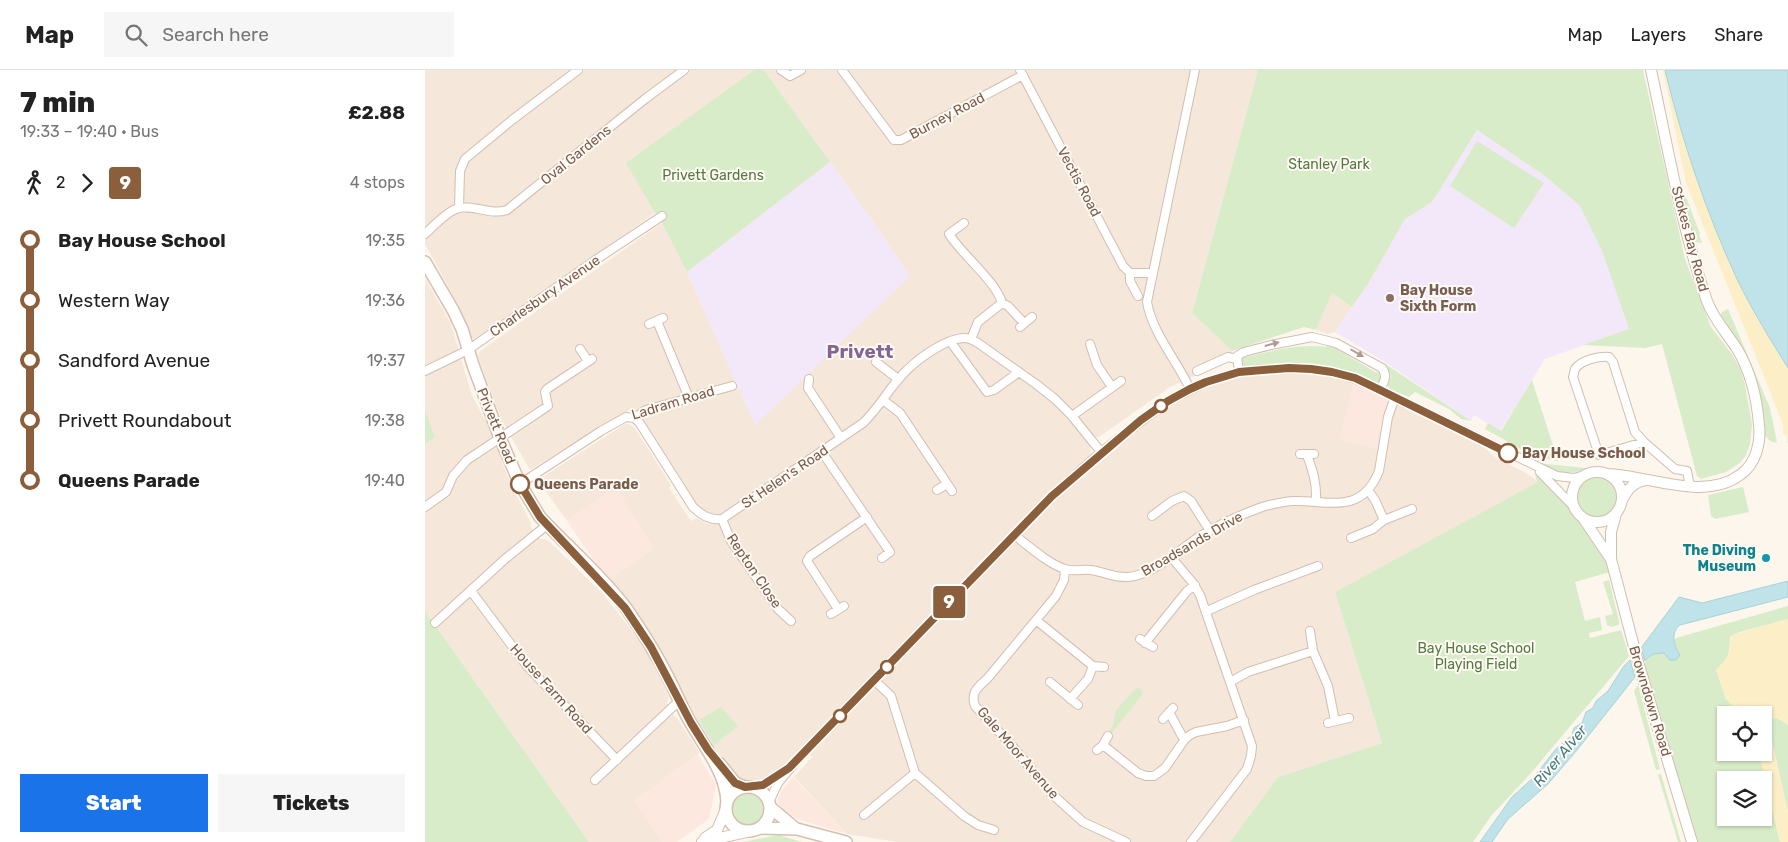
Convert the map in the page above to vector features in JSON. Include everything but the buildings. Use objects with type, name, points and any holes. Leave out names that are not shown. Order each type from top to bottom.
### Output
[{"type":"main road","name":"Privett Road","points":[[425,262],[462,329],[500,438],[532,506],[547,525],[625,608],[651,647],[679,701],[708,750],[725,786],[727,805]]},
{"type":"main road","name":"Privett Road","points":[[708,750],[735,783],[749,787]]},
{"type":"main road","points":[[755,829],[765,823],[769,817],[769,805],[765,795],[760,790],[749,787],[738,789],[731,795],[727,805],[727,816],[737,828],[744,830],[797,829],[846,842]]},
{"type":"main road","points":[[769,805],[797,829]]},
{"type":"street","points":[[425,234],[452,211],[459,208],[460,171],[465,159],[512,120],[578,70]]},
{"type":"street","name":"Oval Gardens","points":[[459,208],[498,212],[507,210],[638,104],[684,70]]},
{"type":"street","points":[[781,70],[790,76],[801,70]]},
{"type":"street","name":"Burney Road","points":[[842,70],[894,140],[901,140],[1022,73]]},
{"type":"street","points":[[1190,389],[1181,369],[1149,315],[1147,302],[1195,70]]},
{"type":"street","name":"Stokes Bay Road","points":[[1585,475],[1592,472],[1620,474],[1690,487],[1723,483],[1741,474],[1751,464],[1759,444],[1759,424],[1751,380],[1745,363],[1717,321],[1693,260],[1651,70]]},
{"type":"street","name":"Vectis Road","points":[[1022,73],[1123,266],[1130,273],[1130,281],[1138,296]]},
{"type":"street","name":"Charlesbury Avenue","points":[[425,371],[469,350],[661,216]]},
{"type":"street","points":[[964,223],[949,234],[999,293],[1002,303],[1008,306],[1022,325],[1032,318]]},
{"type":"street","points":[[1130,273],[1153,273]]},
{"type":"street","points":[[971,339],[978,322],[1002,303]]},
{"type":"street","points":[[656,321],[689,398]]},
{"type":"street","points":[[1239,372],[1237,356],[1244,352],[1286,341],[1312,337],[1336,342],[1382,368],[1386,377],[1380,390]]},
{"type":"street","points":[[1019,372],[994,390],[985,391],[950,340],[971,339],[1019,372],[1036,384],[1072,416],[1101,452]]},
{"type":"street","name":"St Helen's Road","points":[[722,519],[867,420],[898,379],[916,362],[950,340]]},
{"type":"street","points":[[1090,344],[1097,365],[1112,387]]},
{"type":"street","points":[[425,507],[447,490],[453,476],[465,462],[548,406],[545,392],[547,389],[590,360],[580,350]]},
{"type":"street","points":[[1643,442],[1599,455],[1573,377],[1576,369],[1585,362],[1603,356],[1609,357],[1613,362],[1635,432],[1643,442],[1675,469],[1687,471],[1690,487]]},
{"type":"street","points":[[1197,371],[1228,357],[1237,359]]},
{"type":"street","points":[[876,362],[898,379]]},
{"type":"street","points":[[769,805],[778,783],[789,768],[1052,496],[1101,452],[1168,401],[1206,382],[1239,372],[1265,369],[1311,369],[1355,378],[1535,467],[1565,478],[1585,475]]},
{"type":"street","points":[[809,379],[808,388],[841,438]]},
{"type":"street","points":[[1072,416],[1121,381]]},
{"type":"street","name":"Ladram Road","points":[[520,484],[601,431],[626,417],[633,418],[646,410],[727,385]]},
{"type":"street","points":[[1384,520],[1368,490],[1373,485],[1379,471],[1388,417],[1395,397]]},
{"type":"street","points":[[883,400],[900,413],[949,487],[937,490]]},
{"type":"street","points":[[633,418],[639,422],[693,507],[703,516],[712,520],[722,519]]},
{"type":"street","points":[[822,452],[891,552],[882,558]]},
{"type":"street","points":[[1307,454],[1315,478],[1317,489],[1316,502]]},
{"type":"street","points":[[1535,467],[1558,488],[1583,518],[1597,522],[1604,521],[1616,514],[1631,485],[1637,481],[1647,480]]},
{"type":"street","points":[[1607,474],[1619,484],[1622,500]]},
{"type":"street","points":[[1574,507],[1573,492],[1575,485],[1585,475]]},
{"type":"street","name":"Broadsands Drive","points":[[1065,570],[1089,570],[1110,575],[1137,576],[1171,557],[1210,530],[1238,516],[1270,505],[1289,501],[1341,503],[1358,497],[1368,490]]},
{"type":"street","points":[[1151,517],[1172,501],[1184,496],[1191,501],[1210,530]]},
{"type":"street","points":[[1351,538],[1373,529],[1384,520],[1412,509]]},
{"type":"street","name":"Browndown Road","points":[[1616,514],[1611,532],[1611,559],[1642,675],[1692,842]]},
{"type":"street","points":[[838,610],[807,561],[810,556],[867,517]]},
{"type":"street","name":"Browndown Road","points":[[1583,518],[1611,559]]},
{"type":"street","name":"Repton Close","points":[[722,519],[731,541],[778,610],[791,620]]},
{"type":"street","points":[[435,623],[505,559],[547,525]]},
{"type":"street","points":[[1015,535],[1065,570]]},
{"type":"street","points":[[1171,557],[1195,585],[1207,611],[1221,659],[1252,746],[1247,769],[1191,842]]},
{"type":"street","points":[[1207,611],[1297,569],[1319,566]]},
{"type":"street","name":"Gale Moor Avenue","points":[[1065,570],[1064,580],[1056,596],[974,691],[973,700],[975,706],[1014,748],[1052,794],[1083,822],[1126,842]]},
{"type":"street","points":[[1146,643],[1187,591],[1195,585]]},
{"type":"street","name":"House Farm Road","points":[[471,591],[527,666],[617,760]]},
{"type":"street","points":[[1036,620],[1093,666],[1104,667]]},
{"type":"street","points":[[1310,631],[1313,651],[1328,686],[1332,722],[1349,718]]},
{"type":"street","points":[[1230,682],[1248,672],[1313,651]]},
{"type":"street","points":[[1070,698],[1088,679],[1093,666]]},
{"type":"street","points":[[874,680],[891,696],[915,773],[963,816],[978,825],[994,830]]},
{"type":"street","points":[[1050,682],[1078,705]]},
{"type":"street","points":[[595,780],[679,701]]},
{"type":"street","points":[[1163,719],[1171,710],[1185,739]]},
{"type":"street","points":[[1108,736],[1100,748],[1138,772],[1146,776],[1154,776],[1165,768],[1185,739],[1196,732],[1227,726],[1244,720]]},
{"type":"street","points":[[749,787],[763,785],[789,768]]},
{"type":"street","points":[[864,815],[915,773]]},
{"type":"street","points":[[697,842],[717,830],[727,805]]},
{"type":"street","points":[[702,842],[755,829]]},
{"type":"shaded area","points":[[425,70],[754,70],[627,163],[655,213],[473,340],[460,308],[425,244]]},
{"type":"shaded area","points":[[764,70],[1258,70],[1192,313],[1232,351],[1228,361],[1170,387],[1099,437],[1094,437],[1050,390],[1026,372],[972,335],[953,334],[906,363],[876,404],[863,418],[718,515],[710,515],[698,507],[642,418],[633,410],[629,410],[530,470],[502,421],[479,359],[480,351],[662,223],[687,272],[755,424],[909,276],[876,226]]},
{"type":"shaded area","points":[[1477,130],[1545,176],[1580,206],[1602,251],[1629,329],[1545,359],[1500,431],[1474,415],[1471,421],[1385,362],[1335,332],[1368,284],[1405,219],[1432,202]]},
{"type":"shaded area","points":[[830,162],[910,276],[755,425],[687,272]]},
{"type":"shaded area","points":[[425,278],[451,324],[472,396],[494,436],[502,462],[513,489],[531,523],[531,527],[540,539],[550,542],[603,594],[637,637],[664,685],[669,697],[667,703],[673,715],[677,718],[700,753],[635,800],[662,842],[589,842],[425,611]]},
{"type":"shaded area","points":[[1332,293],[1352,307],[1335,332],[1328,334],[1316,330]]},
{"type":"shaded area","points":[[964,341],[978,347],[1052,401],[1090,444],[1091,454],[1020,521],[776,774],[765,781],[756,783],[738,780],[733,776],[693,716],[667,662],[649,633],[608,581],[653,548],[616,488],[567,521],[538,480],[625,424],[628,424],[634,427],[671,485],[669,488],[691,521],[697,518],[707,524],[719,523],[733,516],[862,429],[873,419],[904,377],[915,367],[949,345]]},
{"type":"shaded area","points":[[1262,372],[1310,372],[1327,374],[1354,382],[1340,440],[1391,400],[1482,445],[1495,457],[1539,482],[1335,592],[1382,743],[1278,777],[1230,842],[897,842],[847,834],[794,777],[812,757],[809,754],[1045,508],[1099,460],[1165,408],[1192,392],[1213,383]]},
{"type":"shaded area","points":[[1354,382],[1391,400],[1378,449],[1339,440]]},
{"type":"shaded area","points":[[616,487],[653,548],[608,581],[567,521]]},
{"type":"shaded area","points":[[698,755],[716,785],[709,819],[677,842],[662,842],[634,800]]},
{"type":"shaded area","points":[[793,777],[847,834],[797,819],[784,811],[778,802],[780,793]]},
{"type":"green space","name":"Privett Gardens","points":[[754,70],[764,70],[830,162],[687,272],[662,223],[663,215],[655,213],[626,163]]},
{"type":"green space","name":"Stanley Park","points":[[1258,70],[1643,70],[1685,259],[1711,327],[1731,353],[1741,370],[1745,385],[1752,424],[1750,444],[1746,455],[1740,463],[1726,472],[1701,479],[1697,476],[1662,344],[1645,348],[1583,345],[1629,329],[1602,251],[1580,206],[1545,176],[1477,130],[1432,202],[1405,219],[1368,284],[1352,307],[1332,293],[1316,330],[1304,327],[1232,351],[1192,313]]},
{"type":"green space","points":[[1477,141],[1544,183],[1514,228],[1450,186]]},
{"type":"green space","points":[[1683,194],[1685,194],[1700,234],[1701,243],[1696,242],[1692,237]]},
{"type":"green space","points":[[1728,309],[1770,408],[1777,443],[1770,441],[1763,433],[1754,382],[1718,321],[1722,312]]},
{"type":"green space","points":[[1327,344],[1339,347],[1338,350],[1375,372],[1381,373],[1383,376],[1380,382],[1375,383],[1346,372],[1309,365],[1265,365],[1248,368],[1243,365],[1241,360],[1245,355],[1246,357],[1306,346],[1326,347]]},
{"type":"green space","points":[[1384,363],[1471,421],[1461,419],[1449,409],[1415,392],[1409,397],[1389,389],[1388,384],[1391,376]]},
{"type":"green space","points":[[1532,380],[1558,461],[1535,457],[1485,429],[1488,423],[1501,431]]},
{"type":"green space","points":[[425,410],[435,437],[425,444]]},
{"type":"green space","points":[[1537,463],[1595,469],[1578,472],[1559,472]]},
{"type":"green space","name":"Bay House School Playing Field","points":[[1535,472],[1579,518],[1598,547],[1610,572],[1575,582],[1585,621],[1600,617],[1602,630],[1589,633],[1590,638],[1621,630],[1629,656],[1531,773],[1491,816],[1473,842],[1230,842],[1278,777],[1382,743],[1335,592],[1538,482]]},
{"type":"green space","points":[[1597,477],[1612,483],[1618,498],[1612,513],[1597,519],[1582,513],[1576,498],[1582,483]]},
{"type":"green space","points":[[1743,487],[1749,512],[1715,519],[1711,516],[1708,495]]},
{"type":"green space","points":[[1609,580],[1619,621],[1619,625],[1611,627],[1607,625],[1605,616],[1613,614],[1603,582]]},
{"type":"green space","points":[[1788,606],[1788,619],[1740,632],[1730,637],[1728,655],[1716,670],[1726,699],[1741,706],[1717,706],[1717,761],[1761,761],[1763,771],[1717,771],[1717,826],[1772,826],[1772,808],[1780,842],[1698,842],[1644,664],[1653,654],[1664,653],[1668,658],[1680,655],[1674,641],[1676,638]]},
{"type":"green space","points":[[425,611],[589,842],[425,842]]},
{"type":"green space","points":[[1638,685],[1660,769],[1656,770],[1634,691]]},
{"type":"green space","points":[[1137,687],[1142,690],[1142,695],[1111,734],[1109,731],[1113,725],[1116,710]]},
{"type":"green space","points":[[721,707],[738,726],[714,745],[699,720]]},
{"type":"green space","points":[[1772,718],[1777,718],[1788,725],[1788,812],[1772,741]]},
{"type":"green space","points":[[1661,774],[1681,842],[1678,842],[1658,775]]},
{"type":"green space","points":[[747,793],[759,798],[764,810],[759,822],[747,827],[735,822],[730,810],[735,798]]},
{"type":"green space","points":[[778,835],[802,842],[743,842]]},
{"type":"sand","points":[[1663,70],[1689,70],[1788,300],[1788,443],[1787,435],[1783,434],[1783,425],[1767,384],[1686,183]]},
{"type":"sand","points":[[1788,619],[1788,725],[1777,718],[1772,719],[1772,706],[1732,706],[1730,703],[1716,670],[1728,655],[1730,637]]},
{"type":"sand","points":[[1772,742],[1788,812],[1788,842],[1780,842],[1772,808],[1772,771],[1763,771],[1761,761],[1772,761]]},
{"type":"water","points":[[1665,70],[1788,70],[1788,368],[1743,291],[1715,228],[1687,150]]},
{"type":"water","points":[[1788,581],[1788,597],[1680,625],[1674,635],[1676,647],[1680,655],[1676,660],[1670,660],[1664,653],[1653,654],[1645,661],[1641,648],[1679,597],[1702,603]]},
{"type":"water","name":"River Alver","points":[[1630,660],[1635,677],[1577,750],[1548,784],[1508,819],[1492,842],[1480,842],[1512,797],[1534,777],[1555,750],[1572,735],[1574,728],[1582,723],[1586,712],[1593,708],[1596,701],[1608,691]]},
{"type":"bus line","name":"9","points":[[520,484],[540,517],[600,579],[625,608],[651,647],[690,722],[708,750],[735,783],[745,787],[753,787],[773,780],[789,768],[1070,479],[1141,420],[1168,401],[1190,389],[1239,372],[1289,368],[1332,372],[1355,378],[1508,453]]},
{"type":"place","name":"Bay House Sixth Form","points":[[1390,298]]},
{"type":"place","name":"Bay House School","points":[[1508,453]]},
{"type":"place","name":"Queens Parade","points":[[520,484]]},
{"type":"place","name":"The Diving Museum","points":[[1766,558]]},
{"type":"district","name":"Privett","points":[[860,351]]}]
